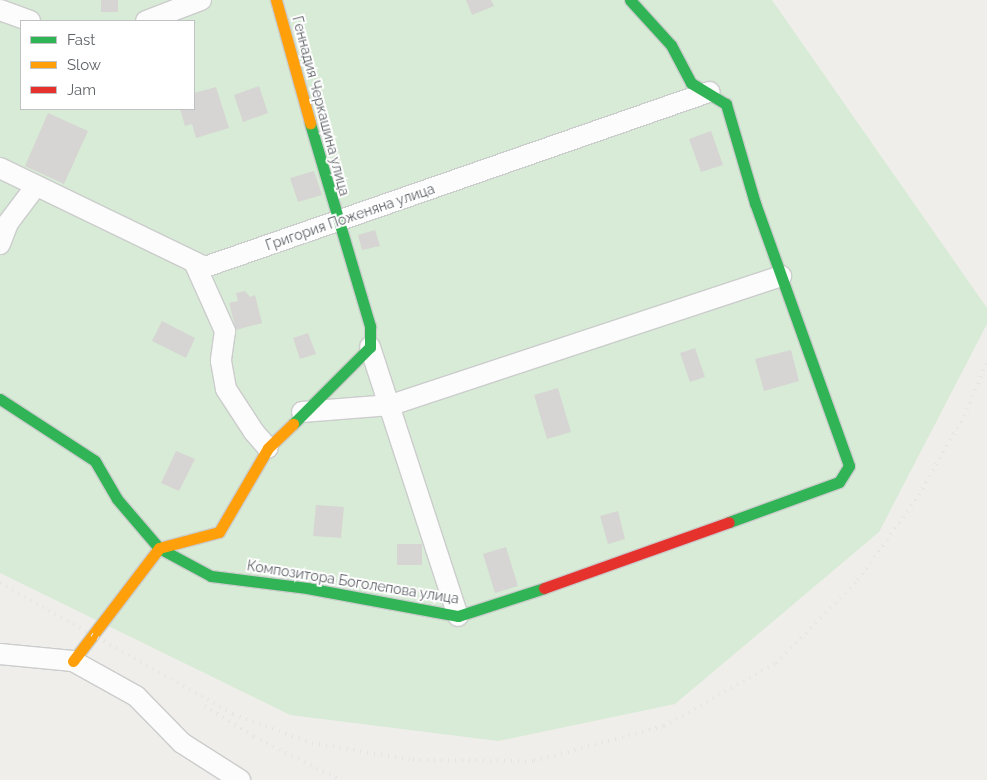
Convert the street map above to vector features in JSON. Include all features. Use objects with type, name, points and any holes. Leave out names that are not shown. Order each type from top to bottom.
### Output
[{"type":"street","points":[[149,20],[201,0]]},
{"type":"street","name":"Геннадия Черкашина улица","points":[[276,0],[336,220],[370,326],[370,347]]},
{"type":"street","points":[[302,412],[391,404],[781,276],[755,203],[726,104],[709,92],[691,83],[671,45],[630,0]]},
{"type":"street","points":[[0,10],[27,20]]},
{"type":"street","name":"Григория Поженяна улица","points":[[0,168],[205,267],[709,92]]},
{"type":"street","points":[[0,244],[8,223],[36,186]]},
{"type":"street","points":[[194,262],[225,331],[221,361],[226,389],[254,432],[268,448]]},
{"type":"street","name":"Композитора Боголепова улица","points":[[0,399],[95,461],[117,500],[159,548],[211,576],[307,588],[458,616],[590,573],[840,482],[849,466],[781,276]]},
{"type":"street","points":[[73,662],[159,548],[219,532],[268,448],[302,412],[370,347],[391,404],[458,616]]},
{"type":"street","points":[[0,654],[73,662],[136,696],[182,743],[240,780]]},
{"type":"green space","points":[[0,0],[772,0],[987,308],[987,324],[879,532],[675,704],[498,741],[290,715],[0,573]]},
{"type":"building","points":[[101,0],[118,0],[118,12],[101,12]]},
{"type":"building","points":[[466,0],[491,0],[494,6],[472,15]]},
{"type":"building","points":[[259,86],[268,113],[243,122],[234,95]]},
{"type":"building","points":[[216,87],[229,128],[196,138],[192,124],[185,126],[180,110],[195,110],[195,93]]},
{"type":"building","points":[[48,113],[88,131],[64,184],[25,166]]},
{"type":"building","points":[[711,131],[723,165],[701,172],[689,139]]},
{"type":"building","points":[[314,171],[322,195],[298,202],[290,178]]},
{"type":"building","points":[[375,230],[380,246],[362,250],[358,235]]},
{"type":"building","points":[[245,291],[250,297],[255,295],[262,323],[236,330],[229,303],[238,301],[236,293]]},
{"type":"building","points":[[162,321],[195,338],[186,358],[152,341]]},
{"type":"building","points":[[308,333],[316,354],[300,359],[293,338]]},
{"type":"building","points":[[695,348],[705,377],[690,382],[680,353]]},
{"type":"building","points":[[791,350],[799,381],[764,391],[755,359]]},
{"type":"building","points":[[558,388],[571,432],[547,439],[534,395]]},
{"type":"building","points":[[176,451],[195,459],[179,491],[161,483]]},
{"type":"building","points":[[316,505],[344,507],[341,538],[313,536]]},
{"type":"building","points":[[618,511],[625,539],[608,544],[600,516]]},
{"type":"building","points":[[397,544],[422,544],[422,565],[397,565]]},
{"type":"building","points":[[506,547],[518,586],[495,593],[483,554]]},
{"type":"railway","points":[[0,583],[233,714],[312,743],[413,760],[534,761],[664,726],[776,663],[858,580],[919,495],[964,416],[987,362]]},
{"type":"railway","points":[[205,706],[254,737],[341,780]]},
{"type":"traffic: fast","points":[[630,0],[671,45],[691,83],[726,104],[755,203],[849,466],[839,482],[729,522]]},
{"type":"traffic: fast","points":[[293,424],[370,347],[370,326],[310,123]]},
{"type":"traffic: fast","points":[[0,399],[95,461],[117,499],[159,548],[211,576],[307,588],[458,616],[544,588]]},
{"type":"traffic: slow","points":[[276,0],[310,123]]},
{"type":"traffic: slow","points":[[73,661],[159,548],[219,532],[268,448],[293,424]]},
{"type":"traffic: jam","points":[[544,588],[729,522]]}]
